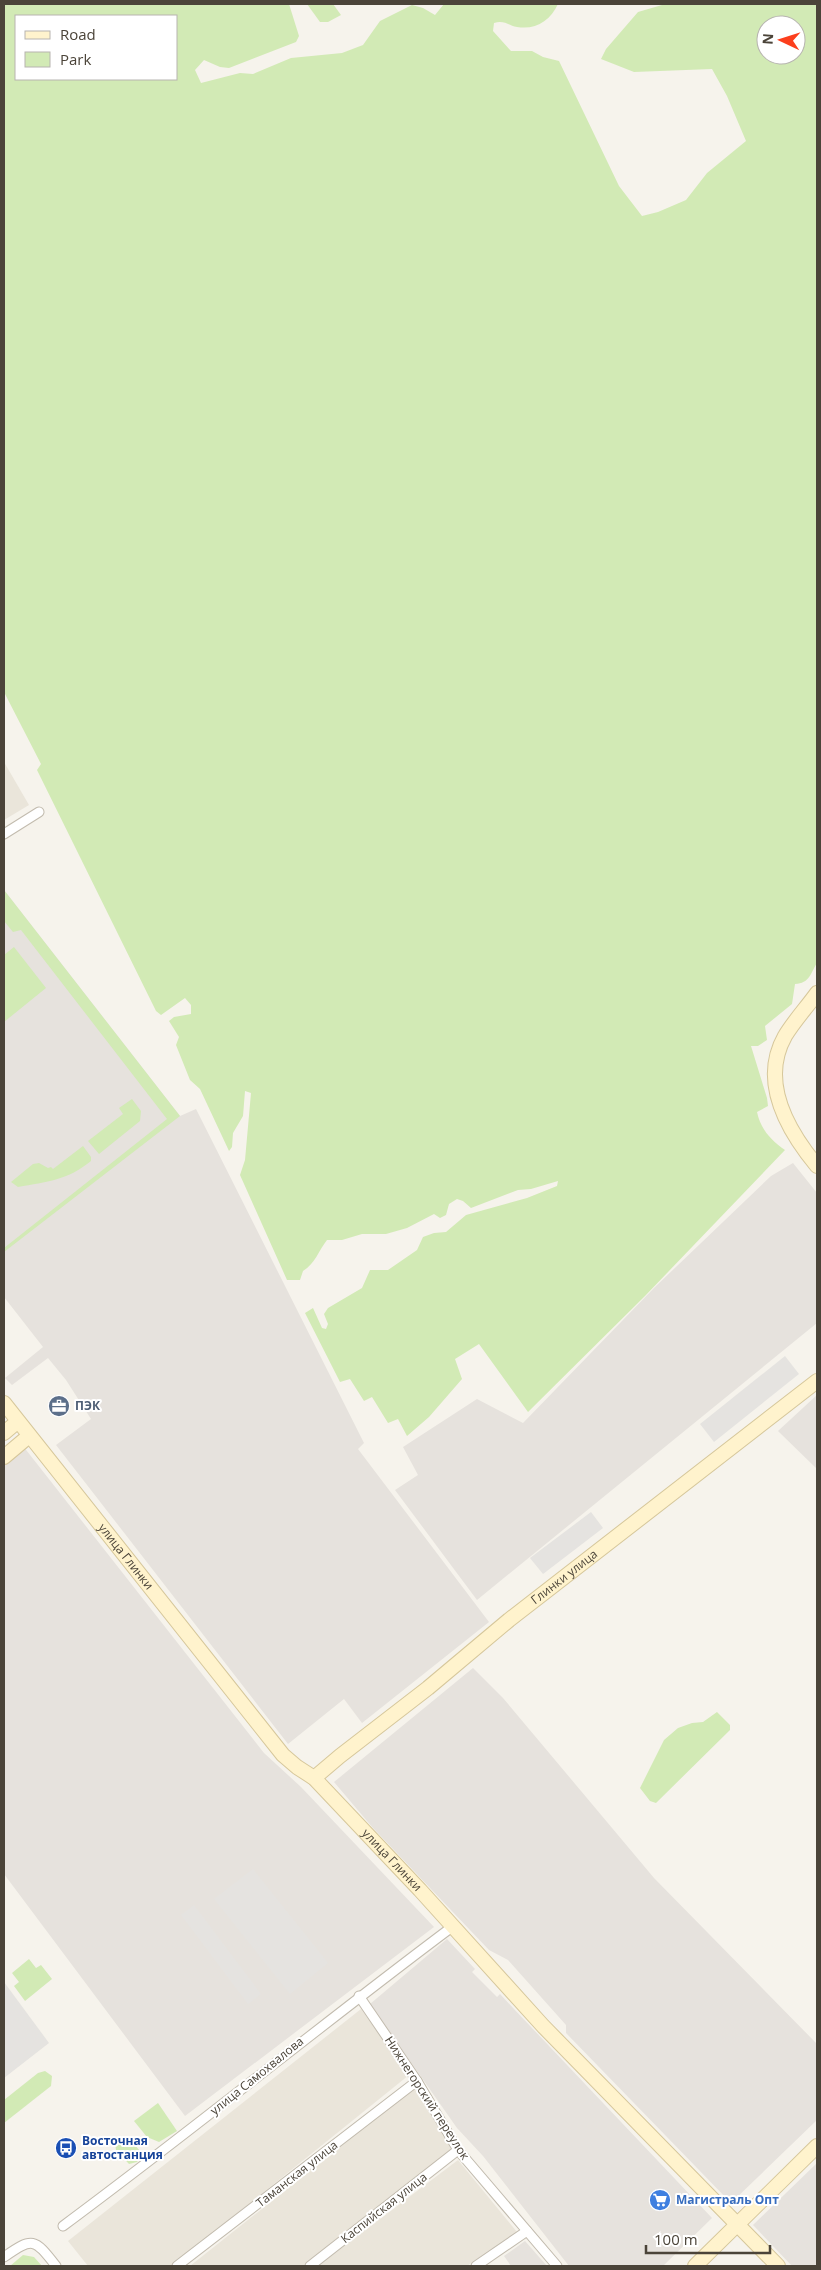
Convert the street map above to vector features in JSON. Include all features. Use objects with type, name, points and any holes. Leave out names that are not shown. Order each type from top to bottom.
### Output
[{"type":"main road","points":[[817,993],[785,1036],[775,1068],[776,1091],[784,1115],[792,1133],[817,1166]]},
{"type":"main road","name":"Глинки улица","points":[[314,1778],[510,1620],[817,1380]]},
{"type":"main road","name":"улица Глинки","points":[[4,1402],[277,1748],[297,1768],[314,1778],[420,1890],[543,2026],[778,2266]]},
{"type":"main road","points":[[4,1433],[18,1422]]},
{"type":"main road","points":[[4,1457],[30,1436]]},
{"type":"main road","points":[[695,2266],[817,2146]]},
{"type":"street","points":[[4,834],[39,812]]},
{"type":"street","name":"улица Самохвалова","points":[[63,2226],[156,2157],[359,1996],[452,1927]]},
{"type":"street","name":"Нижнегорский переулок","points":[[359,1996],[417,2081],[458,2150],[557,2266]]},
{"type":"street","name":"Таманская улица","points":[[176,2266],[417,2081]]},
{"type":"street","name":"Каспийская улица","points":[[310,2266],[458,2150]]},
{"type":"street","points":[[476,2266],[527,2230]]},
{"type":"street","points":[[4,2257],[22,2244],[32,2243],[38,2246],[56,2266]]},
{"type":"shaded area","points":[[4,762],[29,805],[4,820]]},
{"type":"shaded area","points":[[4,890],[180,1116],[196,1109],[364,1443],[358,1449],[489,1622],[362,1723],[344,1699],[288,1744],[56,1445],[91,1419],[66,1380],[48,1358],[12,1385],[5,1378],[43,1347],[4,1297]]},
{"type":"shaded area","points":[[793,1163],[817,1193],[817,1323],[477,1600],[395,1490],[418,1475],[403,1447],[477,1399],[523,1423],[654,1288],[771,1176]]},
{"type":"shaded area","points":[[785,1356],[799,1374],[714,1442],[700,1424]]},
{"type":"shaded area","points":[[817,1395],[817,1469],[778,1431]]},
{"type":"shaded area","points":[[23,1446],[264,1753],[301,1787],[434,1927],[185,2116],[4,1874],[4,1462]]},
{"type":"shaded area","points":[[591,1512],[603,1528],[543,1574],[530,1558]]},
{"type":"shaded area","points":[[473,1668],[503,1698],[654,1878],[817,2044],[817,2120],[731,2203],[566,2033],[566,2025],[508,1960],[489,1950],[373,1828],[334,1782]]},
{"type":"shaded area","points":[[253,1869],[328,1963],[290,1994],[214,1899]]},
{"type":"shaded area","points":[[194,1905],[261,1994],[248,2004],[181,1915]]},
{"type":"shaded area","points":[[447,1939],[475,1969],[472,1972],[497,1997],[500,1994],[712,2218],[663,2266],[569,2266],[483,2156],[457,2128],[370,2004]]},
{"type":"shaded area","points":[[4,1982],[49,2043],[4,2078]]},
{"type":"shaded area","points":[[361,2009],[409,2075],[172,2266],[88,2266],[68,2241]]},
{"type":"shaded area","points":[[414,2088],[453,2152],[304,2266],[190,2266]]},
{"type":"shaded area","points":[[458,2160],[517,2232],[467,2266],[318,2266]]},
{"type":"shaded area","points":[[817,2163],[817,2266],[792,2266],[753,2225]]},
{"type":"shaded area","points":[[525,2241],[547,2266],[511,2266],[504,2256]]},
{"type":"green space","points":[[4,4],[289,4],[299,36],[296,42],[229,68],[220,67],[204,60],[195,70],[201,83],[240,73],[253,74],[291,58],[342,53],[363,45],[380,21],[412,5],[423,8],[435,15],[444,4],[558,4],[547,20],[536,26],[524,28],[497,22],[494,23],[493,31],[511,51],[532,51],[543,57],[559,61],[619,186],[642,216],[658,212],[686,200],[707,173],[746,141],[727,96],[712,69],[634,72],[601,59],[606,49],[638,12],[662,5],[817,4],[817,963],[807,980],[795,984],[792,1004],[765,1026],[767,1040],[758,1046],[751,1046],[768,1106],[757,1112],[767,1134],[785,1150],[645,1296],[528,1412],[479,1344],[455,1359],[462,1379],[429,1417],[407,1436],[398,1419],[388,1423],[372,1397],[364,1401],[350,1379],[340,1382],[305,1313],[313,1308],[322,1328],[326,1329],[328,1324],[324,1314],[328,1308],[362,1288],[370,1270],[388,1270],[417,1250],[423,1237],[434,1233],[446,1232],[466,1215],[527,1198],[557,1186],[558,1181],[531,1189],[518,1190],[471,1208],[463,1201],[457,1199],[449,1204],[446,1215],[440,1218],[434,1214],[407,1228],[386,1234],[362,1234],[342,1240],[327,1240],[314,1261],[303,1271],[300,1280],[287,1280],[240,1175],[245,1160],[251,1093],[245,1091],[243,1116],[233,1133],[232,1147],[229,1151],[200,1089],[190,1080],[176,1045],[179,1037],[169,1021],[174,1017],[191,1014],[191,1005],[185,998],[161,1015],[156,1011],[37,770],[41,764],[4,692]]},
{"type":"green space","points":[[307,4],[333,4],[341,15],[328,22],[320,22]]},
{"type":"green space","points":[[4,890],[180,1116],[4,1252],[4,1248],[167,1119],[21,930],[13,932],[4,921]]},
{"type":"green space","points":[[14,947],[46,988],[4,1022],[4,955]]},
{"type":"green space","points":[[132,1099],[141,1111],[140,1121],[99,1154],[88,1141],[123,1114],[119,1108]]},
{"type":"green space","points":[[83,1146],[91,1157],[91,1161],[74,1172],[38,1184],[18,1187],[11,1182],[33,1164],[39,1163],[53,1169]]},
{"type":"green space","points":[[717,1712],[730,1725],[730,1730],[656,1803],[650,1801],[640,1788],[664,1740],[678,1728],[692,1723],[703,1722]]},
{"type":"green space","points":[[29,1959],[36,1968],[41,1965],[52,1979],[25,2001],[14,1986],[19,1982],[12,1973]]},
{"type":"green space","points":[[45,2071],[52,2076],[51,2086],[4,2123],[4,2100],[38,2073]]},
{"type":"green space","points":[[158,2103],[177,2131],[159,2142],[147,2137],[134,2121]]},
{"type":"green space","points":[[119,2137],[129,2138],[140,2151],[141,2156],[137,2162],[129,2164],[116,2150],[115,2142]]},
{"type":"green space","points":[[23,2255],[34,2257],[42,2266],[10,2266]]},
{"type":"place","name":"ПЭК","points":[[59,1406]]},
{"type":"place","name":"Восточная автостанция","points":[[66,2148]]},
{"type":"place","name":"Магистраль Опт","points":[[660,2200]]}]
